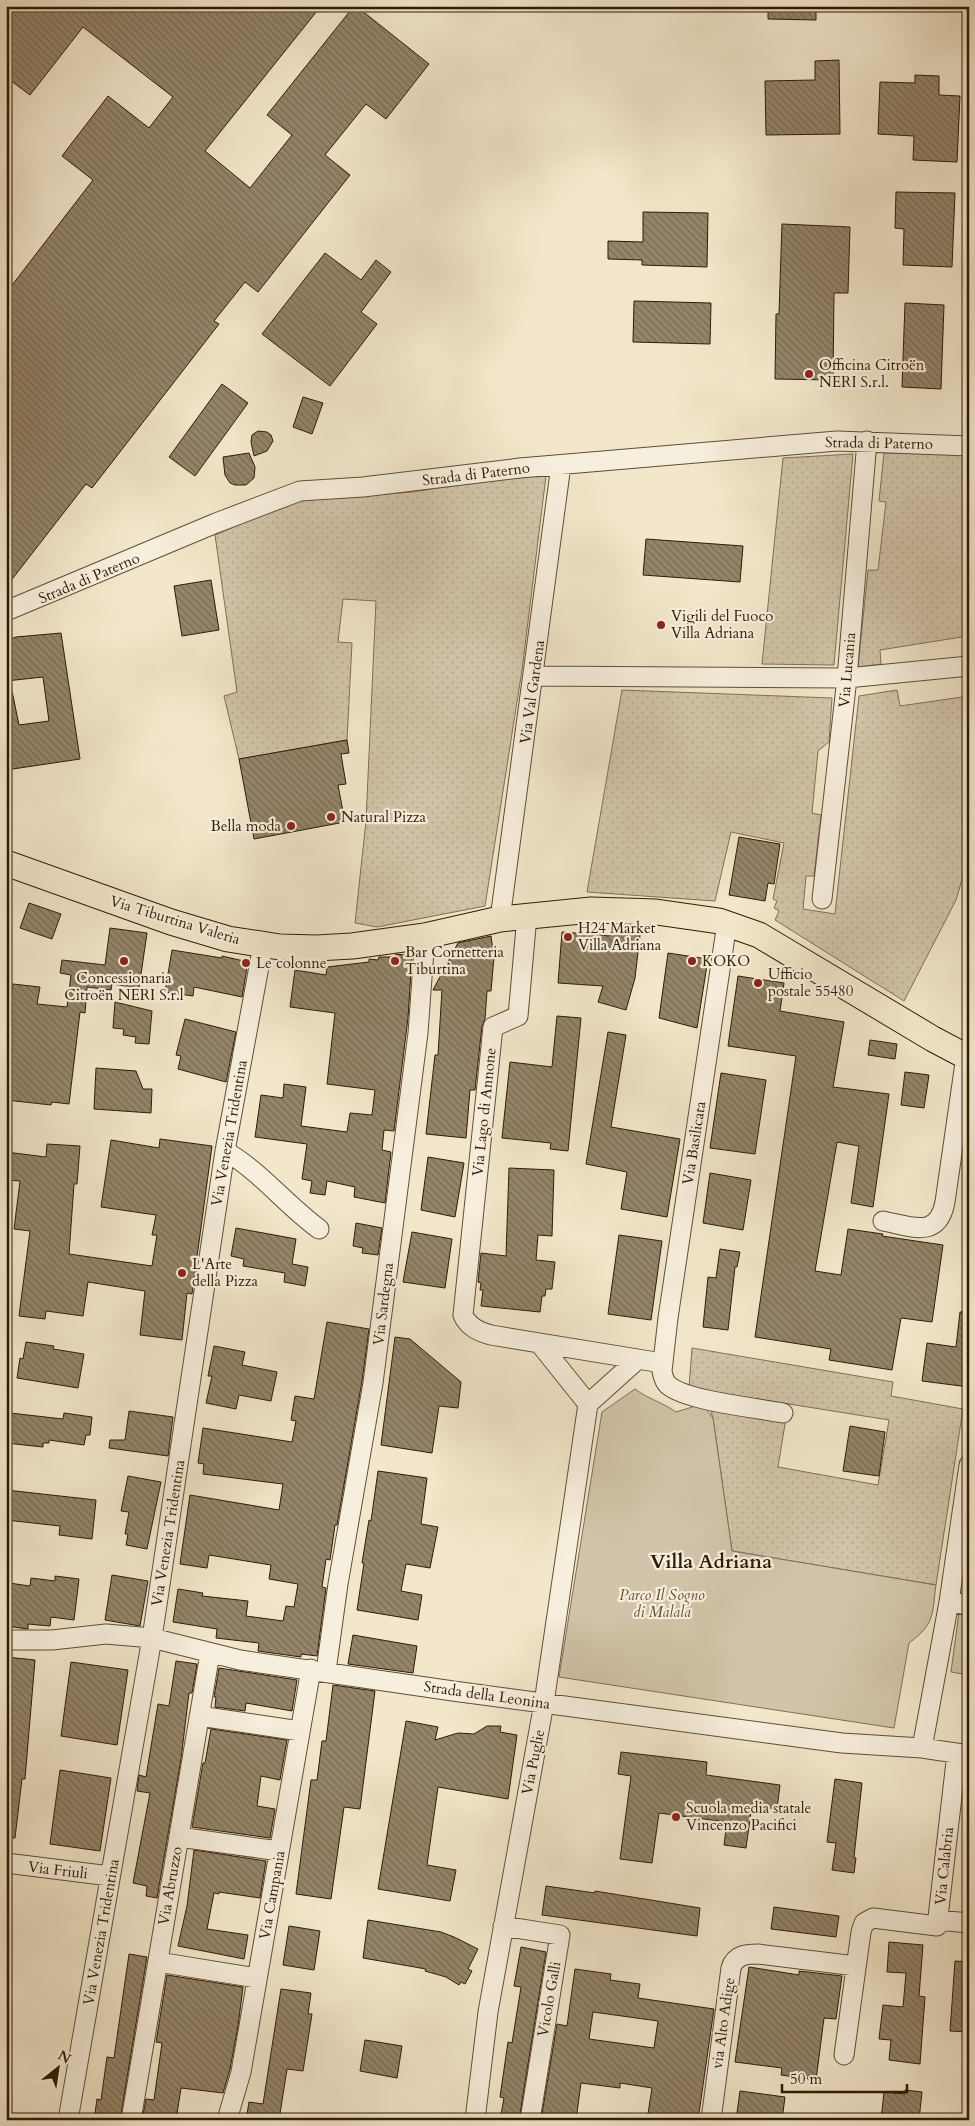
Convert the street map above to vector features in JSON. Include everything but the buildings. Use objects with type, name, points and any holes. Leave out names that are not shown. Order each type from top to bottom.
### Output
[{"type":"main road","name":"Via Tiburtina Valeria","points":[[6,863],[172,922],[228,939],[295,948],[334,948],[425,936],[500,919],[620,910],[674,913],[727,923],[759,935],[933,1039],[967,1057]]},
{"type":"street","name":"Strada di Paterno","points":[[6,611],[226,519],[300,491],[363,487],[561,464],[837,441],[969,446]]},
{"type":"street","name":"Via Lucania","points":[[822,900],[847,678],[867,441]]},
{"type":"street","name":"Via Val Gardena","points":[[500,919],[561,464]]},
{"type":"street","points":[[534,676],[847,678],[969,666]]},
{"type":"street","name":"Via Lago di Annone","points":[[527,916],[518,1016],[492,1026],[463,1310],[469,1324],[486,1334],[540,1344]]},
{"type":"street","name":"Via Basilicata","points":[[662,1363],[727,923]]},
{"type":"street","name":"Via Sardegna","points":[[318,1670],[338,1584],[373,1383],[417,1045],[425,936]]},
{"type":"street","name":"Via Venezia Tridentina","points":[[68,2120],[152,1638],[225,1150],[263,945]]},
{"type":"street","points":[[883,1221],[922,1228],[932,1226],[940,1219],[945,1202],[967,1057]]},
{"type":"street","points":[[225,1150],[247,1165],[288,1205],[319,1228]]},
{"type":"street","points":[[540,1344],[588,1404],[637,1360]]},
{"type":"street","points":[[540,1344],[662,1363],[662,1374],[665,1381],[676,1390],[701,1398],[783,1413]]},
{"type":"street","name":"Via Puglie","points":[[475,2120],[488,2012],[544,1703],[588,1404]]},
{"type":"street","points":[[922,1748],[949,1602],[969,1465]]},
{"type":"street","points":[[949,1602],[969,1605]]},
{"type":"street","name":"Strada della Leonina","points":[[6,1640],[60,1639],[106,1634],[152,1638],[240,1660],[842,1743],[922,1748],[963,1754]]},
{"type":"street","name":"Via Abruzzo","points":[[131,2120],[210,1653]]},
{"type":"street","name":"Via Campania","points":[[227,2120],[241,2072],[300,1731],[318,1670]]},
{"type":"street","points":[[199,1716],[300,1731]]},
{"type":"street","name":"Via Calabria","points":[[963,1754],[938,1923],[969,1923]]},
{"type":"street","points":[[179,1837],[279,1851]]},
{"type":"street","name":"Via Friuli","points":[[6,1863],[110,1876]]},
{"type":"street","points":[[844,2055],[862,1926],[868,1919],[938,1923]]},
{"type":"street","name":"Vicolo Galli","points":[[503,1926],[560,1935],[530,2120]]},
{"type":"street","name":"via Alto Adige","points":[[710,2120],[731,1968],[735,1960],[748,1954],[758,1954],[856,1966]]},
{"type":"street","points":[[158,1962],[257,1978]]},
{"type":"green space","points":[[884,453],[969,454],[969,642],[968,636],[880,650],[881,664],[858,667],[868,570],[878,570],[886,502],[879,501]]},
{"type":"green space","points":[[853,454],[834,665],[762,664],[783,458]]},
{"type":"green space","points":[[528,474],[546,476],[522,670],[485,906],[377,927],[355,923],[366,821],[376,601],[343,599],[338,642],[352,643],[347,740],[239,759],[224,696],[237,692],[215,535],[295,501],[412,492]]},
{"type":"green space","points":[[622,690],[832,698],[829,742],[818,751],[812,813],[821,815],[814,876],[806,876],[803,909],[835,914],[859,696],[897,690],[900,706],[969,696],[969,830],[966,866],[956,900],[904,1001],[775,920],[779,911],[774,908],[777,901],[773,899],[784,843],[731,832],[715,901],[587,892]]},
{"type":"green space","points":[[692,1348],[893,1382],[891,1396],[963,1409],[936,1585],[732,1551],[713,1418],[708,1403],[786,1418],[778,1467],[878,1485],[889,1420],[689,1388]]},
{"type":"green space","name":"Parco Il Sogno di Malala","points":[[635,1389],[676,1412],[702,1404],[713,1418],[732,1551],[936,1585],[931,1618],[924,1630],[909,1643],[894,1728],[559,1677],[602,1412]]},
{"type":"green space","points":[[959,1612],[969,1614],[969,1675],[951,1672]]},
{"type":"place","name":"Officina Citroën NERI S.r.l.","points":[[809,374]]},
{"type":"place","name":"Vigili del Fuoco Villa Adriana","points":[[661,625]]},
{"type":"place","name":"Natural Pizza","points":[[331,817]]},
{"type":"place","name":"Bella moda","points":[[291,826]]},
{"type":"place","name":"H24 Market Villa Adriana","points":[[568,937]]},
{"type":"place","name":"Concessionaria Citroën NERI S.r.l","points":[[124,961]]},
{"type":"place","name":"Bar Cornetteria Tiburtina","points":[[395,961]]},
{"type":"place","name":"KOKO","points":[[692,961]]},
{"type":"place","name":"Le colonne","points":[[246,963]]},
{"type":"place","name":"Ufficio postale 55480","points":[[758,983]]},
{"type":"place","name":"L'Arte della Pizza","points":[[182,1273]]},
{"type":"place","name":"Scuola media statale Vincenzo Pacifici","points":[[676,1817]]},
{"type":"district","name":"Villa Adriana","points":[[711,1561]]}]
